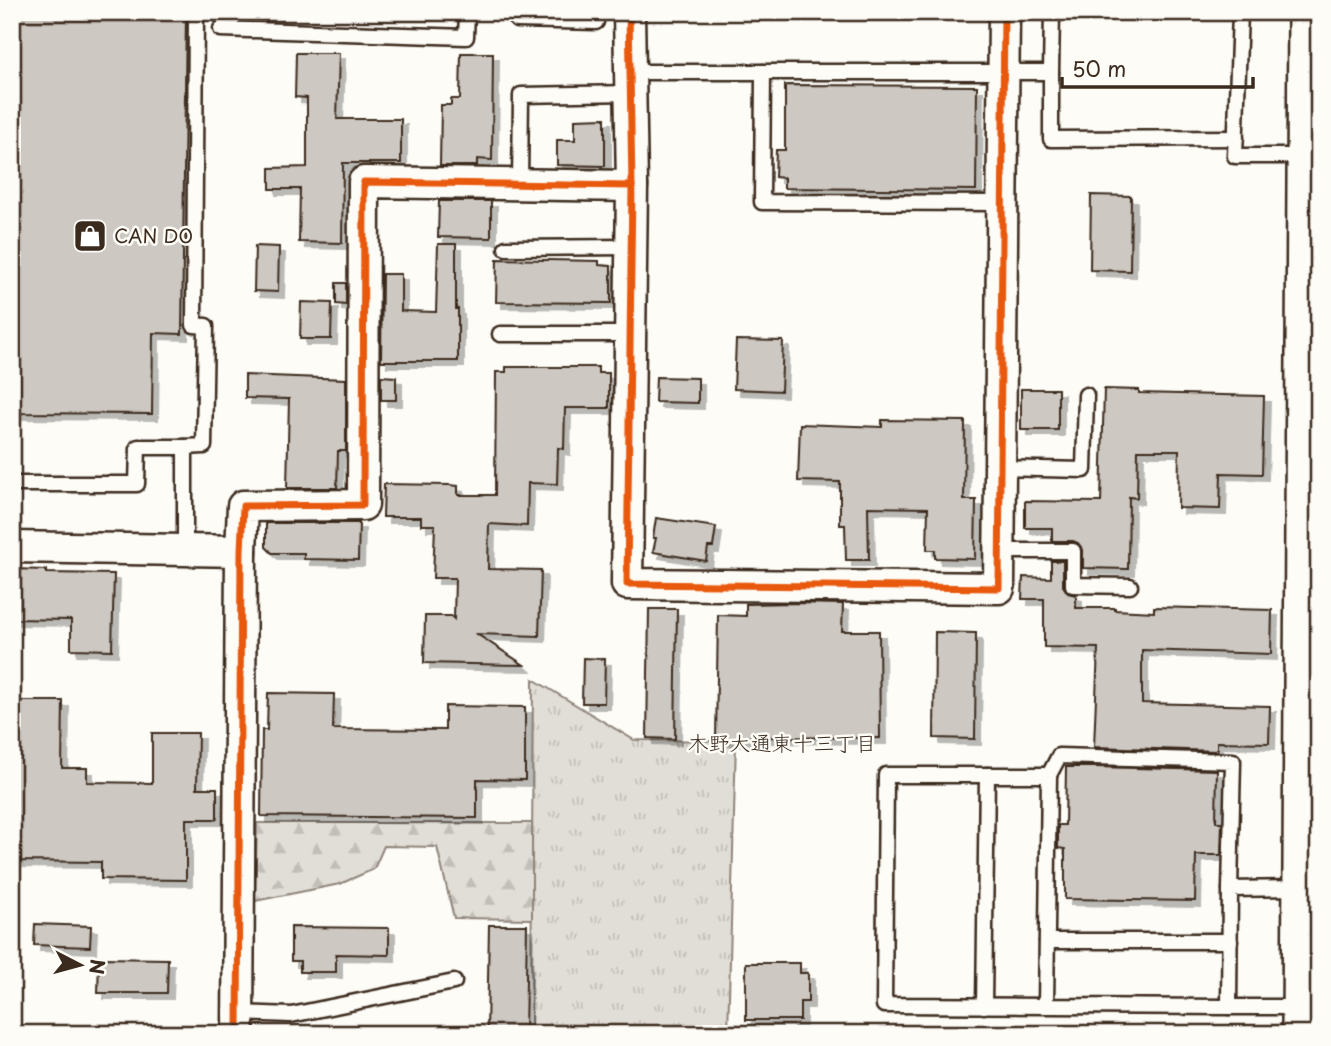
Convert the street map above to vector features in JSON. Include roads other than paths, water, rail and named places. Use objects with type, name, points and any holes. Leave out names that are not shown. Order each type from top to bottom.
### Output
[{"type":"street","points":[[629,12],[632,186],[627,584],[999,588],[1004,12]]},
{"type":"street","points":[[1306,1017],[1302,888],[1311,603],[1312,448],[1306,156],[1307,12]]},
{"type":"street","points":[[238,1023],[243,506],[363,505],[365,181],[632,186]]},
{"type":"street","points":[[12,547],[241,551]]},
{"type":"lane","points":[[12,484],[137,484],[138,447],[204,446],[206,326],[194,325],[195,12]]},
{"type":"lane","points":[[221,29],[466,37],[467,12]]},
{"type":"lane","points":[[517,12],[517,20],[596,22],[597,12]]},
{"type":"lane","points":[[1052,12],[1051,139],[1236,138]]},
{"type":"lane","points":[[1240,12],[1235,156],[1306,156]]},
{"type":"lane","points":[[763,72],[762,202],[1002,203]]},
{"type":"lane","points":[[520,184],[521,95],[763,72],[1051,72]]},
{"type":"lane","points":[[506,248],[631,247]]},
{"type":"lane","points":[[500,334],[630,334]]},
{"type":"lane","points":[[999,468],[1084,470],[1086,395]]},
{"type":"lane","points":[[185,447],[185,550]]},
{"type":"lane","points":[[999,551],[1073,551],[1073,585],[1130,586]]},
{"type":"lane","points":[[1046,1006],[1049,775],[1059,756],[1233,761],[1228,1007]]},
{"type":"lane","points":[[1049,775],[886,775],[884,1005],[1228,1007],[1306,1017]]},
{"type":"lane","points":[[984,1006],[987,775]]},
{"type":"lane","points":[[1230,889],[1302,888]]},
{"type":"lane","points":[[1047,941],[1230,942]]},
{"type":"lane","points":[[238,1023],[454,982]]},
{"type":"place","name":"CAN DO","points":[[90,236]]},
{"type":"district","name":"木野大通東十三丁目","points":[[782,744]]}]
